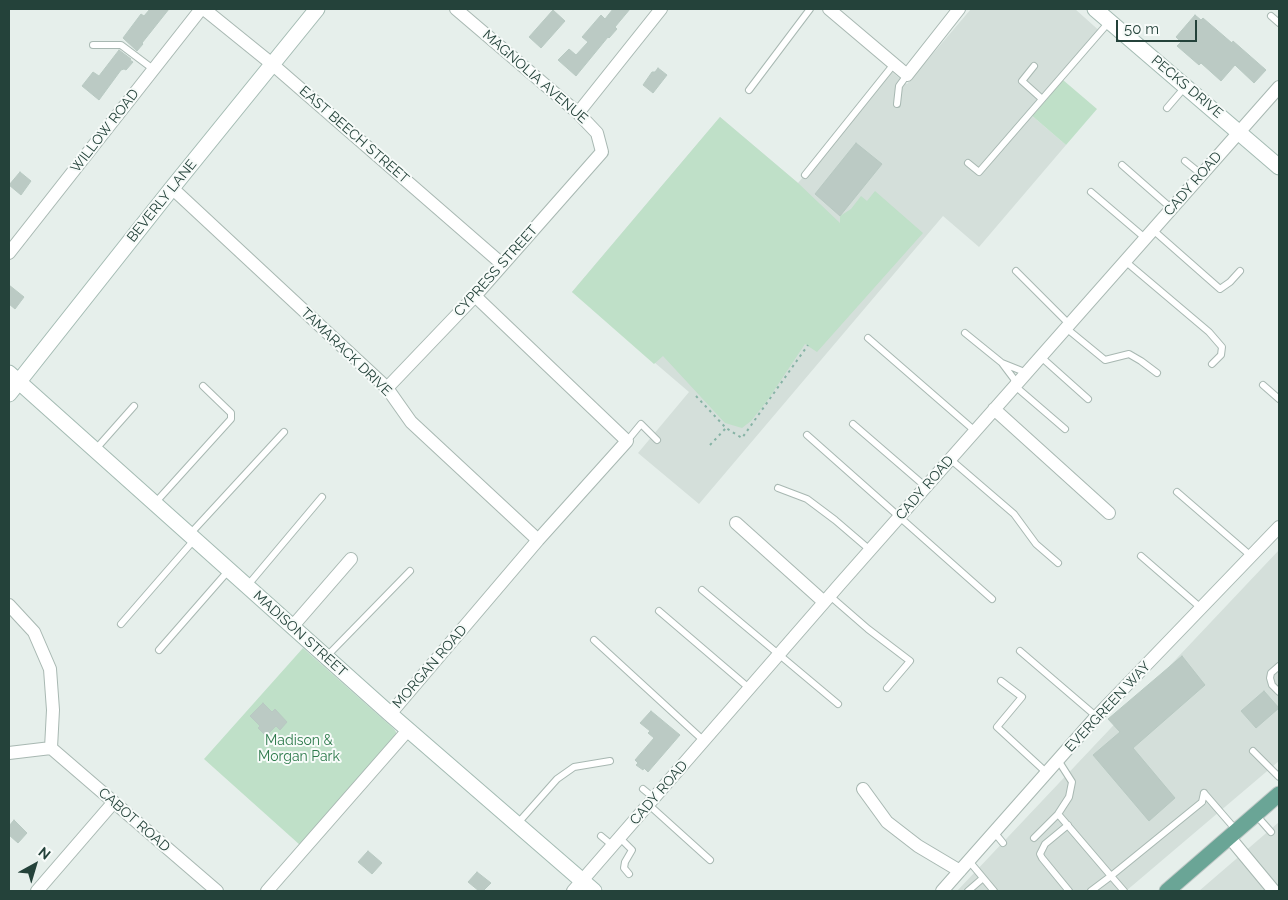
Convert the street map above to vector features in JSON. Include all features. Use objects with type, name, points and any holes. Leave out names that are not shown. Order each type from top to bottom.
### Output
[{"type":"main road","points":[[1174,889],[1279,794]]},
{"type":"street","name":"EAST BEECH STREET","points":[[202,9],[272,64],[502,264]]},
{"type":"street","name":"WILLOW ROAD","points":[[9,252],[202,9]]},
{"type":"street","name":"BEVERLY LANE","points":[[9,394],[14,377],[172,188],[317,9]]},
{"type":"street","name":"MAGNOLIA AVENUE","points":[[456,9],[578,113],[597,133],[602,152]]},
{"type":"street","points":[[578,113],[661,9]]},
{"type":"street","points":[[829,9],[907,75],[959,9]]},
{"type":"street","name":"PECKS DRIVE","points":[[1095,9],[1279,167]]},
{"type":"street","name":"CADY ROAD","points":[[583,888],[617,842],[779,654],[1279,87]]},
{"type":"street","name":"CYPRESS STREET","points":[[387,388],[475,296],[602,152]]},
{"type":"street","name":"TAMARACK DRIVE","points":[[172,188],[387,388],[411,422],[538,540]]},
{"type":"street","points":[[475,296],[627,441]]},
{"type":"street","name":"MADISON STREET","points":[[14,377],[390,714],[517,824],[583,888]]},
{"type":"street","points":[[994,409],[1109,513]]},
{"type":"street","name":"MORGAN ROAD","points":[[267,891],[408,730],[390,714],[538,540],[627,441]]},
{"type":"street","points":[[736,523],[827,599]]},
{"type":"street","name":"EVERGREEN WAY","points":[[949,889],[965,866],[994,832],[1097,717],[1279,527]]},
{"type":"street","points":[[292,626],[351,559]]},
{"type":"street","points":[[9,605],[34,632],[50,670],[53,710],[50,748],[9,753]]},
{"type":"street","name":"CABOT ROAD","points":[[50,748],[217,891]]},
{"type":"street","points":[[863,789],[887,822],[918,846],[965,866]]},
{"type":"street","points":[[37,891],[113,803]]},
{"type":"street","points":[[1233,834],[1274,891]]},
{"type":"lane","points":[[749,90],[810,9]]},
{"type":"lane","points":[[1271,16],[1279,23]]},
{"type":"lane","points":[[968,163],[979,172],[1109,21]]},
{"type":"lane","points":[[93,45],[121,45],[153,69]]},
{"type":"lane","points":[[805,176],[894,64]]},
{"type":"lane","points":[[1034,66],[1022,81],[1042,99]]},
{"type":"lane","points":[[897,104],[899,86],[907,75]]},
{"type":"lane","points":[[1167,108],[1185,86]]},
{"type":"lane","points":[[1185,161],[1201,174]]},
{"type":"lane","points":[[1122,165],[1171,208]]},
{"type":"lane","points":[[1091,192],[1220,289],[1240,271]]},
{"type":"lane","points":[[1125,261],[1209,332],[1222,347],[1221,355],[1212,364]]},
{"type":"lane","points":[[1016,271],[1068,326],[1105,360],[1129,354],[1157,373]]},
{"type":"lane","points":[[965,333],[1002,363],[1014,379],[1015,386],[1065,429]]},
{"type":"lane","points":[[868,338],[975,431]]},
{"type":"lane","points":[[1040,357],[1088,399]]},
{"type":"lane","points":[[1002,363],[1027,373]]},
{"type":"lane","points":[[1263,385],[1279,399]]},
{"type":"lane","points":[[154,503],[231,419],[231,413],[203,386]]},
{"type":"lane","points":[[95,450],[134,406]]},
{"type":"lane","points":[[627,441],[641,424],[657,440]]},
{"type":"lane","points":[[853,424],[926,487]]},
{"type":"lane","points":[[120,624],[192,537],[284,432]]},
{"type":"lane","points":[[807,435],[992,599]]},
{"type":"lane","points":[[950,459],[1014,514],[1036,544],[1058,563]]},
{"type":"lane","points":[[778,488],[807,499],[870,550]]},
{"type":"lane","points":[[1177,492],[1251,556]]},
{"type":"lane","points":[[247,586],[322,498]]},
{"type":"lane","points":[[1141,556],[1201,608]]},
{"type":"lane","points":[[159,650],[229,570]]},
{"type":"lane","points":[[326,657],[410,571]]},
{"type":"lane","points":[[702,590],[838,704]]},
{"type":"lane","points":[[827,599],[910,661],[887,688]]},
{"type":"lane","points":[[659,611],[750,688]]},
{"type":"lane","points":[[594,640],[704,741]]},
{"type":"lane","points":[[1020,652],[1097,717]]},
{"type":"lane","points":[[1279,666],[1271,673],[1270,678],[1272,685],[1279,692]]},
{"type":"lane","points":[[1001,681],[1022,697],[997,727],[1047,773]]},
{"type":"lane","points":[[1253,751],[1279,777]]},
{"type":"lane","points":[[517,824],[549,793],[557,779],[574,767],[610,760]]},
{"type":"lane","points":[[1034,838],[1058,814],[1069,797],[1072,782],[1058,760]]},
{"type":"lane","points":[[643,789],[651,802],[710,860]]},
{"type":"lane","points":[[1092,891],[1202,802],[1204,794],[1233,834]]},
{"type":"lane","points":[[1058,814],[1124,891]]},
{"type":"lane","points":[[1256,815],[1271,832]]},
{"type":"lane","points":[[1068,825],[1045,844],[1040,854],[1069,891]]},
{"type":"lane","points":[[994,832],[1003,843]]},
{"type":"lane","points":[[601,836],[632,850],[625,862],[624,868],[629,874]]},
{"type":"lane","points":[[965,866],[983,878],[994,891]]},
{"type":"lane","points":[[968,891],[983,878]]},
{"type":"path","points":[[696,396],[726,428],[742,438],[808,345]]},
{"type":"path","points":[[710,445],[726,428]]},
{"type":"shaded area","points":[[971,9],[1075,9],[1103,34],[1030,114],[1066,145],[979,247],[943,216],[699,504],[638,453],[689,392],[572,292],[720,117],[798,183],[892,72],[907,84]]},
{"type":"shaded area","points":[[1279,550],[1279,761],[1126,891],[957,891]]},
{"type":"shaded area","points":[[1279,822],[1279,891],[1199,891]]},
{"type":"green space","points":[[1063,80],[1097,109],[1066,145],[1030,114],[1035,113]]},
{"type":"green space","points":[[720,117],[798,183],[840,223],[840,216],[851,209],[861,196],[867,201],[875,191],[923,233],[817,352],[805,344],[767,401],[751,421],[742,428],[725,423],[663,356],[654,364],[572,292]]},
{"type":"green space","name":"Madison & Morgan Park","points":[[303,648],[394,729],[396,736],[300,845],[204,759]]},
{"type":"building","points":[[150,9],[169,9],[137,51],[123,38],[141,14],[144,16]]},
{"type":"building","points":[[613,9],[630,9],[615,27],[617,29],[608,37],[576,76],[558,60],[569,49],[576,55],[588,42],[582,37],[601,15],[605,19]]},
{"type":"building","points":[[553,10],[565,21],[541,48],[529,37]]},
{"type":"building","points":[[1195,15],[1201,20],[1203,18],[1232,43],[1233,41],[1266,70],[1254,83],[1235,65],[1221,81],[1201,63],[1199,65],[1177,46],[1181,42],[1176,37]]},
{"type":"building","points":[[119,50],[133,62],[126,70],[121,70],[99,100],[82,86],[93,72],[99,76]]},
{"type":"building","points":[[658,68],[667,75],[653,93],[643,85],[652,72],[655,72]]},
{"type":"building","points":[[856,143],[882,164],[840,216],[815,194]]},
{"type":"building","points":[[20,172],[31,181],[21,195],[9,185]]},
{"type":"building","points":[[9,285],[24,297],[15,309],[9,304]]},
{"type":"building","points":[[1182,656],[1205,685],[1133,748],[1175,798],[1149,821],[1093,755],[1120,732],[1108,719]]},
{"type":"building","points":[[1264,691],[1279,708],[1256,728],[1241,711]]},
{"type":"building","points":[[263,703],[272,712],[275,709],[287,722],[280,730],[276,726],[266,736],[258,728],[260,726],[250,716]]},
{"type":"building","points":[[651,711],[680,735],[648,772],[636,765],[638,763],[635,760],[654,738],[648,733],[650,731],[640,723]]},
{"type":"building","points":[[14,820],[27,833],[18,843],[9,835],[9,826]]},
{"type":"building","points":[[368,851],[382,863],[372,874],[358,862]]},
{"type":"building","points":[[477,872],[491,883],[483,891],[479,891],[468,882]]}]
